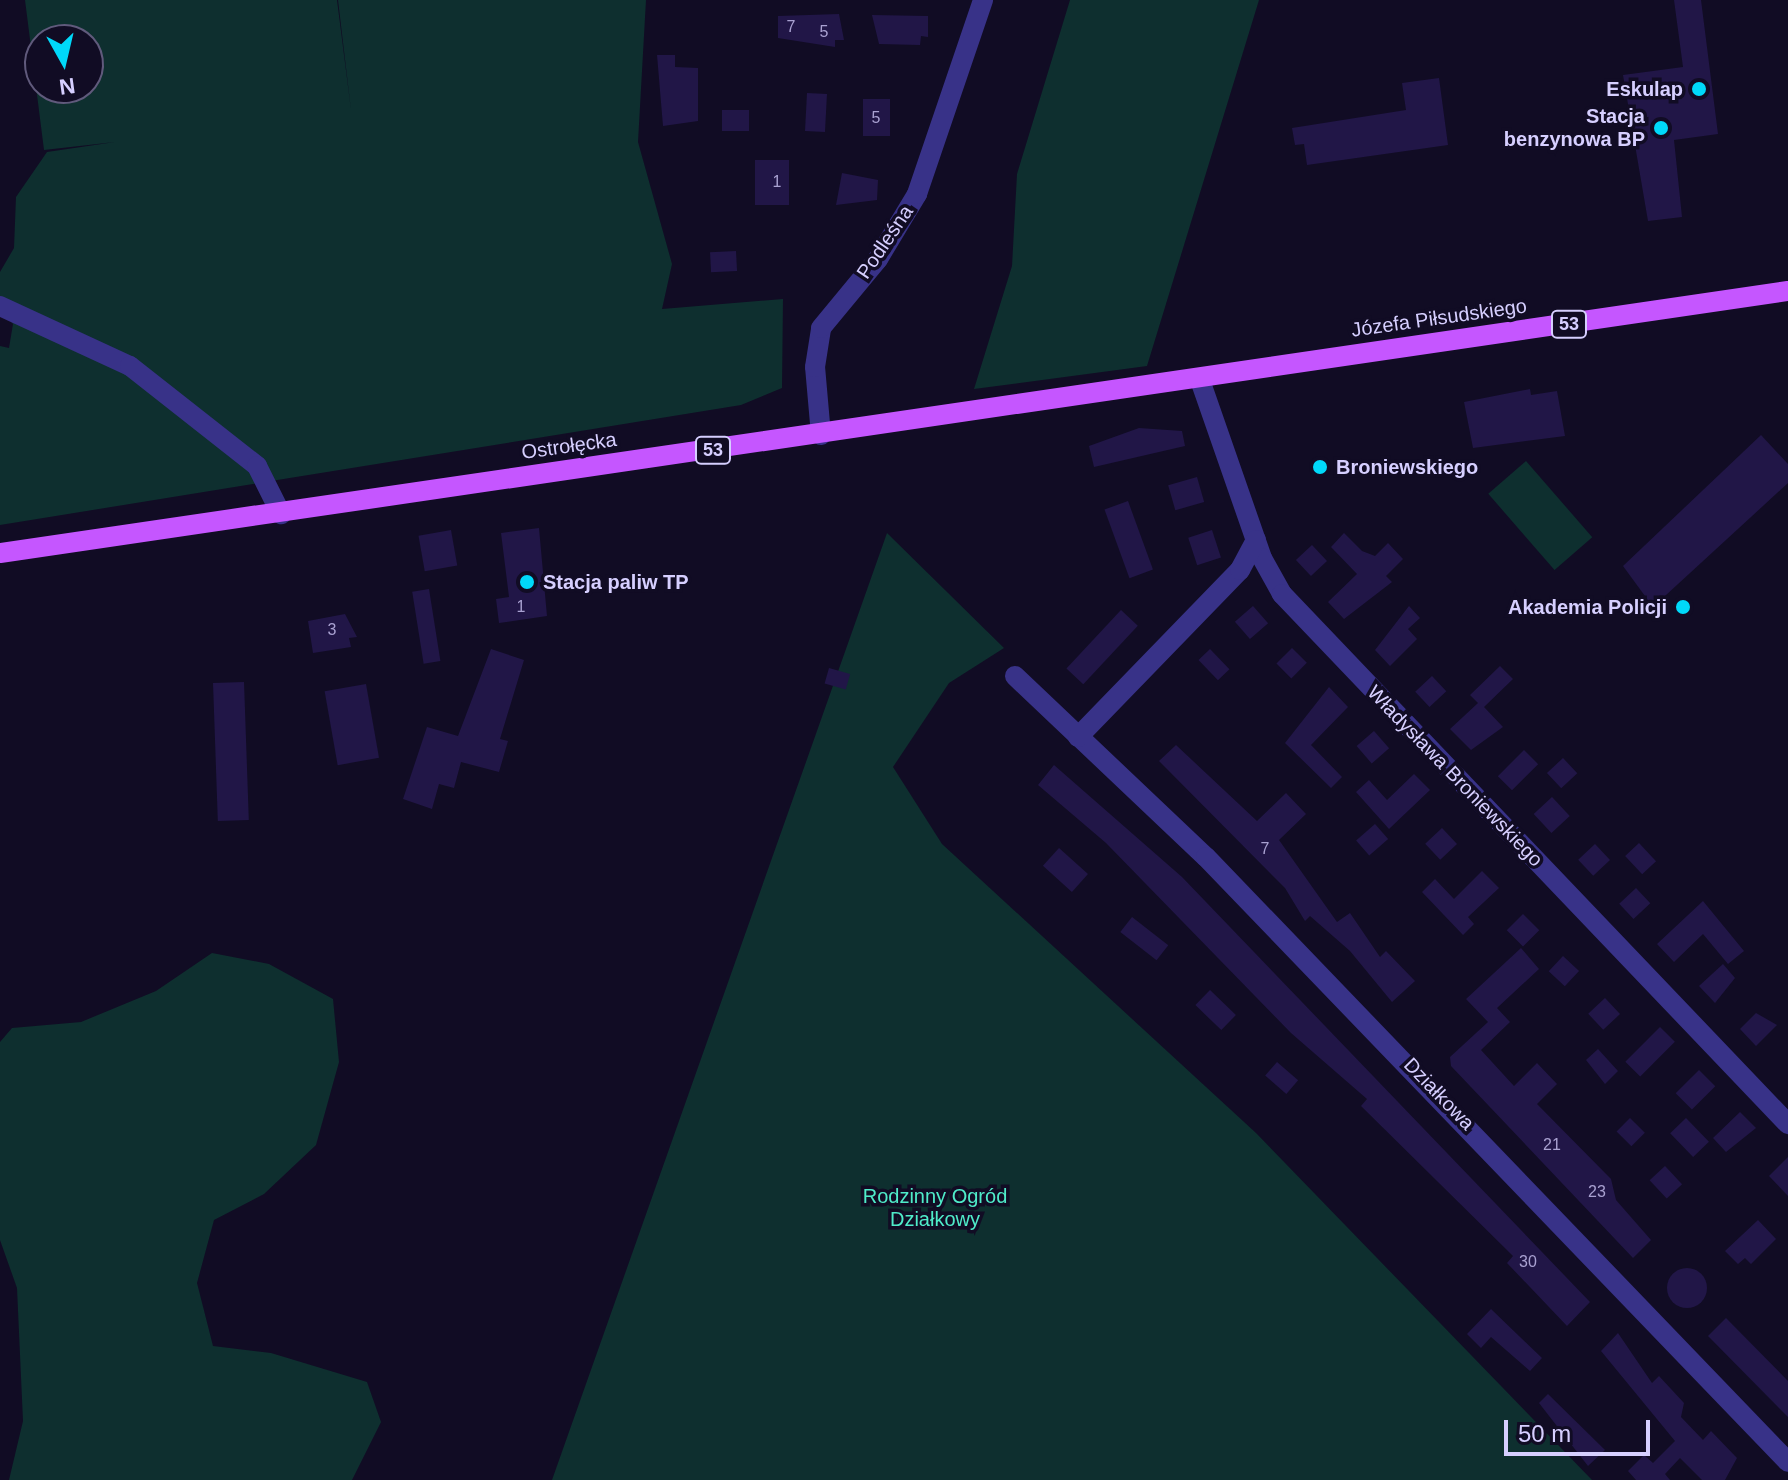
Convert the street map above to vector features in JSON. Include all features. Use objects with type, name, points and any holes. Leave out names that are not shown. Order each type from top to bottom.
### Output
[{"type":"main road","name":"Józefa Piłsudskiego","points":[[1145,389],[1788,291]]},
{"type":"main road","name":"Ostrołęcka","points":[[0,553],[1145,389]]},
{"type":"street","name":"Podleśna","points":[[821,435],[815,367],[821,328],[878,259],[917,194],[983,0]]},
{"type":"street","points":[[0,306],[130,366],[257,466],[281,514]]},
{"type":"street","name":"Władysława Broniewskiego","points":[[1200,380],[1256,540],[1282,594],[1788,1124]]},
{"type":"street","points":[[1078,737],[1240,570],[1256,540]]},
{"type":"street","name":"Działkowa","points":[[1015,676],[1476,1133],[1788,1462]]},
{"type":"green space","points":[[25,0],[337,0],[351,110],[338,0],[646,0],[638,142],[672,264],[662,309],[783,299],[782,388],[741,405],[0,525],[0,346],[9,348],[13,324],[0,309],[0,272],[14,248],[16,197],[47,152],[115,142],[44,150],[38,104],[104,104],[104,24],[28,24]]},
{"type":"green space","points":[[1070,0],[1259,0],[1147,366],[974,389],[1012,266],[1017,174]]},
{"type":"green space","points":[[1526,461],[1592,537],[1555,570],[1488,494]]},
{"type":"green space","name":"Rodzinny Ogród Działkowy","points":[[887,533],[1004,648],[949,683],[893,767],[942,844],[1256,1133],[1592,1480],[552,1480]]},
{"type":"green space","points":[[212,953],[269,964],[333,999],[339,1062],[316,1145],[264,1194],[214,1220],[197,1283],[213,1346],[271,1353],[367,1382],[381,1422],[352,1480],[9,1480],[23,1421],[17,1288],[0,1240],[0,1042],[12,1028],[81,1022],[156,991]]},
{"type":"building","points":[[1674,0],[1701,0],[1718,134],[1674,140],[1682,217],[1648,221],[1623,75],[1683,67]]},
{"type":"building","points":[[839,14],[844,40],[835,40],[835,47],[778,38],[778,16]]},
{"type":"building","points":[[872,15],[928,16],[928,37],[921,36],[920,45],[879,44]]},
{"type":"building","points":[[657,55],[675,55],[675,67],[698,68],[698,121],[663,126]]},
{"type":"building","points":[[1439,78],[1448,145],[1307,165],[1304,144],[1295,145],[1292,128],[1406,110],[1402,83]]},
{"type":"building","points":[[807,93],[827,94],[825,132],[805,131]]},
{"type":"building","points":[[863,99],[890,99],[890,136],[863,136]]},
{"type":"building","points":[[722,110],[749,110],[749,131],[722,131]]},
{"type":"building","points":[[755,160],[789,160],[789,205],[755,205]]},
{"type":"building","points":[[842,173],[878,180],[877,200],[836,205]]},
{"type":"building","points":[[736,251],[737,271],[711,272],[710,252]]},
{"type":"building","points":[[1530,389],[1531,395],[1557,391],[1565,436],[1473,448],[1464,402]]},
{"type":"building","points":[[1139,428],[1182,431],[1185,446],[1094,467],[1089,446]]},
{"type":"building","points":[[1761,435],[1788,464],[1788,483],[1653,607],[1623,566]]},
{"type":"building","points":[[1197,477],[1204,502],[1175,510],[1168,485]]},
{"type":"building","points":[[1128,501],[1153,570],[1129,578],[1105,510]]},
{"type":"building","points":[[539,528],[547,616],[499,623],[496,599],[509,597],[501,533]]},
{"type":"building","points":[[451,530],[457,565],[425,571],[419,536]]},
{"type":"building","points":[[1212,530],[1221,558],[1197,565],[1188,538]]},
{"type":"building","points":[[1344,533],[1362,551],[1375,556],[1388,543],[1403,559],[1386,576],[1392,582],[1344,619],[1328,602],[1357,574],[1331,547]]},
{"type":"building","points":[[1312,545],[1327,561],[1311,576],[1296,560]]},
{"type":"building","points":[[429,589],[440,661],[424,664],[412,592]]},
{"type":"building","points":[[1253,606],[1268,623],[1250,639],[1235,622]]},
{"type":"building","points":[[1409,606],[1420,618],[1408,629],[1417,639],[1390,666],[1375,650]]},
{"type":"building","points":[[1121,610],[1138,626],[1083,684],[1066,669]]},
{"type":"building","points":[[345,614],[357,637],[349,638],[351,647],[313,653],[308,621]]},
{"type":"building","points":[[1292,648],[1307,663],[1291,678],[1276,664]]},
{"type":"building","points":[[491,649],[524,660],[500,739],[508,741],[499,772],[461,762],[454,788],[439,784],[432,809],[403,799],[427,727],[458,736]]},
{"type":"building","points":[[1210,649],[1229,669],[1218,680],[1198,660]]},
{"type":"building","points":[[1500,666],[1513,679],[1484,707],[1503,727],[1471,750],[1450,729],[1478,703],[1470,695]]},
{"type":"building","points":[[829,668],[850,674],[846,689],[825,683]]},
{"type":"building","points":[[1432,676],[1446,691],[1430,707],[1415,692]]},
{"type":"building","points":[[244,682],[249,820],[218,821],[213,683]]},
{"type":"building","points":[[366,684],[379,758],[338,765],[325,691]]},
{"type":"building","points":[[1329,687],[1348,707],[1311,745],[1342,777],[1331,788],[1285,743]]},
{"type":"building","points":[[1374,731],[1389,748],[1372,763],[1357,746]]},
{"type":"building","points":[[1176,745],[1257,821],[1286,793],[1306,814],[1279,840],[1337,922],[1350,913],[1380,957],[1386,951],[1415,981],[1392,1002],[1350,951],[1310,916],[1305,921],[1285,888],[1159,761]]},
{"type":"building","points":[[1524,750],[1538,764],[1512,790],[1498,776]]},
{"type":"building","points":[[1563,758],[1577,773],[1561,788],[1547,773]]},
{"type":"building","points":[[1054,765],[1182,877],[1590,1302],[1567,1326],[1507,1263],[1513,1256],[1361,1106],[1367,1099],[1291,1033],[1106,843],[1038,785]]},
{"type":"building","points":[[1414,774],[1430,790],[1389,829],[1356,792],[1369,780],[1387,800]]},
{"type":"building","points":[[1552,797],[1570,816],[1551,833],[1534,814]]},
{"type":"building","points":[[1375,824],[1388,839],[1369,855],[1356,840]]},
{"type":"building","points":[[1442,828],[1457,844],[1440,860],[1425,844]]},
{"type":"building","points":[[1639,843],[1656,861],[1642,874],[1625,856]]},
{"type":"building","points":[[1595,844],[1610,860],[1593,876],[1578,860]]},
{"type":"building","points":[[1059,848],[1088,874],[1072,892],[1043,866]]},
{"type":"building","points":[[1482,871],[1499,888],[1468,917],[1474,924],[1463,935],[1422,892],[1435,879],[1454,899]]},
{"type":"building","points":[[1636,888],[1650,903],[1634,919],[1619,904]]},
{"type":"building","points":[[1703,901],[1744,951],[1728,964],[1703,934],[1674,962],[1657,944]]},
{"type":"building","points":[[1523,914],[1539,930],[1523,947],[1507,930]]},
{"type":"building","points":[[1132,917],[1168,945],[1157,960],[1120,932]]},
{"type":"building","points":[[1521,948],[1539,969],[1497,1008],[1510,1022],[1481,1050],[1514,1086],[1537,1063],[1557,1084],[1537,1104],[1611,1179],[1616,1200],[1651,1240],[1633,1258],[1451,1066],[1450,1057],[1488,1022],[1466,999]]},
{"type":"building","points":[[1563,956],[1579,971],[1565,986],[1549,971]]},
{"type":"building","points":[[1723,964],[1735,978],[1715,1003],[1699,986]]},
{"type":"building","points":[[1210,990],[1236,1015],[1221,1030],[1195,1005]]},
{"type":"building","points":[[1605,998],[1620,1014],[1603,1030],[1588,1014]]},
{"type":"building","points":[[1756,1013],[1777,1025],[1756,1046],[1740,1029]]},
{"type":"building","points":[[1660,1027],[1675,1042],[1640,1076],[1625,1062]]},
{"type":"building","points":[[1598,1049],[1618,1071],[1605,1084],[1586,1060]]},
{"type":"building","points":[[1277,1062],[1298,1080],[1286,1094],[1265,1076]]},
{"type":"building","points":[[1699,1070],[1715,1086],[1692,1110],[1676,1093]]},
{"type":"building","points":[[1740,1112],[1756,1128],[1726,1152],[1713,1138]]},
{"type":"building","points":[[1630,1118],[1645,1133],[1631,1146],[1617,1131]]},
{"type":"building","points":[[1686,1118],[1709,1142],[1693,1157],[1670,1133]]},
{"type":"building","points":[[1788,1157],[1788,1196],[1769,1176]]},
{"type":"building","points":[[1665,1166],[1682,1184],[1667,1199],[1650,1180]]},
{"type":"building","points":[[1758,1220],[1776,1239],[1751,1264],[1745,1258],[1738,1264],[1725,1251]]},
{"type":"building","points":[[1687,1268],[1701,1274],[1707,1288],[1701,1302],[1687,1308],[1673,1302],[1667,1288],[1673,1274]]},
{"type":"building","points":[[1491,1309],[1542,1358],[1530,1371],[1491,1337],[1481,1348],[1467,1334]]},
{"type":"building","points":[[1726,1318],[1788,1381],[1788,1417],[1708,1336]]},
{"type":"building","points":[[1618,1333],[1652,1383],[1659,1376],[1684,1403],[1681,1417],[1703,1440],[1711,1431],[1737,1458],[1725,1480],[1702,1480],[1680,1458],[1665,1474],[1670,1480],[1636,1480],[1628,1471],[1644,1455],[1653,1463],[1675,1441],[1601,1351]]},
{"type":"building","points":[[1548,1394],[1605,1450],[1588,1466],[1539,1403]]},
{"type":"place","name":"Eskulap","points":[[1699,89]]},
{"type":"place","name":"Stacja benzynowa BP","points":[[1661,128]]},
{"type":"place","name":"Broniewskiego","points":[[1320,467]]},
{"type":"place","name":"Stacja paliw TP","points":[[527,582]]},
{"type":"place","name":"Akademia Policji","points":[[1683,607]]}]
